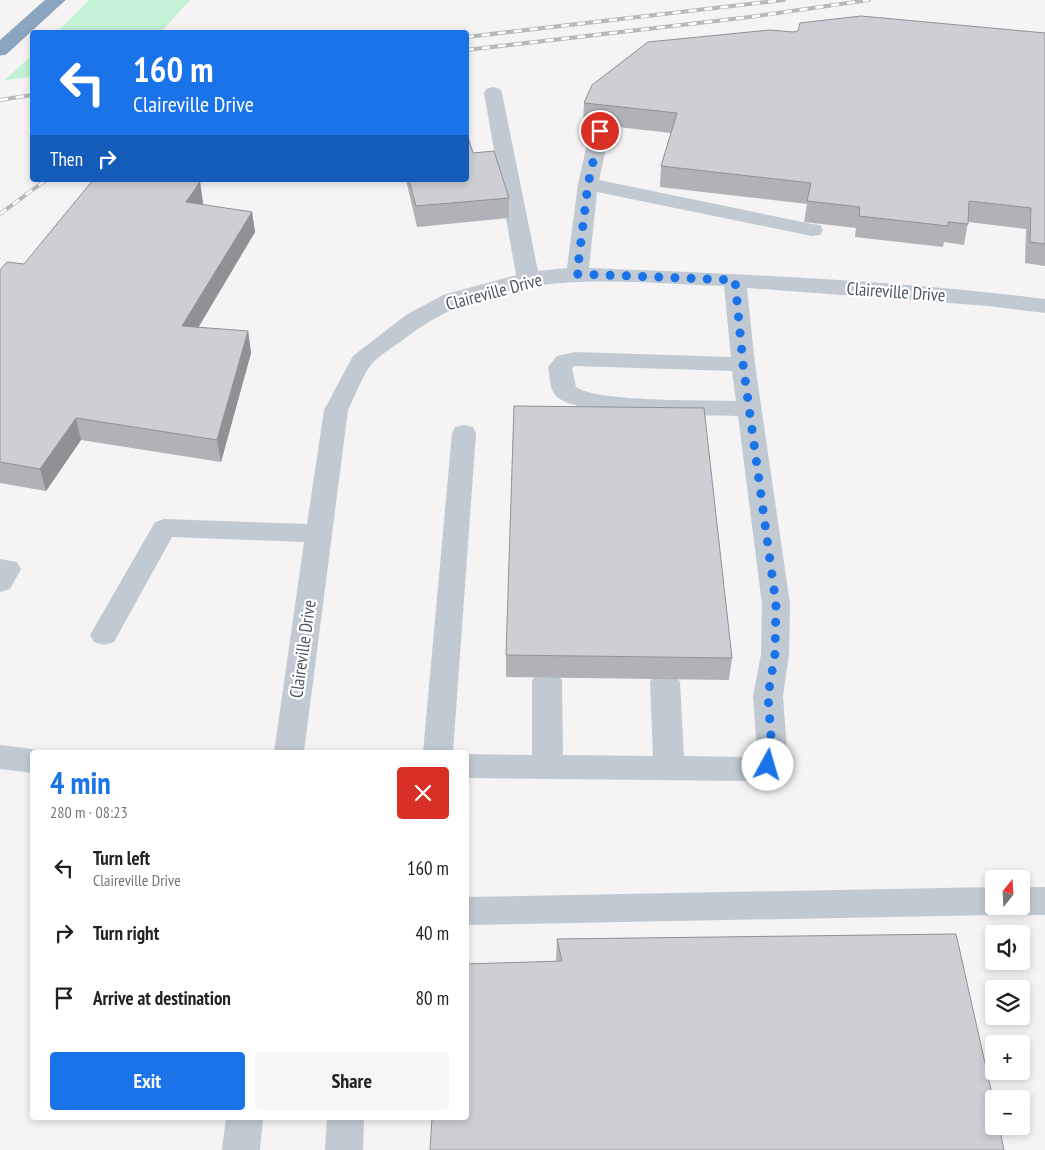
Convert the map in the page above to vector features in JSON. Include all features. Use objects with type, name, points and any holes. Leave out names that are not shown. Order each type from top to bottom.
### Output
[{"type":"highway","points":[[0,50],[56,0]]},
{"type":"street","points":[[492,93],[503,138],[528,279]]},
{"type":"street","points":[[577,274],[588,184],[600,131]]},
{"type":"street","points":[[588,184],[812,230]]},
{"type":"street","name":"Claireville Drive","points":[[288,750],[336,410],[360,361],[414,320],[451,300],[528,279],[577,274],[735,280],[989,299],[1045,306]]},
{"type":"street","points":[[469,766],[745,769],[768,765],[772,750],[768,696],[775,654],[776,604],[743,364],[735,280]]},
{"type":"street","points":[[743,364],[575,359],[565,361],[560,367],[564,390],[573,397],[617,405],[749,409]]},
{"type":"street","points":[[438,750],[464,433]]},
{"type":"street","points":[[104,636],[164,528],[319,534]]},
{"type":"street","points":[[0,568],[7,569],[0,582]]},
{"type":"street","points":[[547,681],[548,767]]},
{"type":"street","points":[[665,682],[669,768]]},
{"type":"street","points":[[0,757],[30,760]]},
{"type":"street","points":[[1030,901],[1045,900]]},
{"type":"street","points":[[469,911],[985,902]]},
{"type":"street","points":[[241,1150],[245,1120]]},
{"type":"street","points":[[344,1150],[346,1120]]},
{"type":"green space","points":[[89,0],[190,0],[163,30],[59,30]]},
{"type":"green space","points":[[30,57],[30,77],[5,80]]},
{"type":"building","points":[[861,16],[1045,33],[1045,244],[1030,242],[1031,208],[969,201],[968,224],[948,222],[948,226],[859,216],[860,207],[807,201],[811,183],[661,166],[677,113],[584,103],[592,85],[648,42],[770,30],[793,32],[798,31],[800,23]]},
{"type":"building","points":[[469,140],[473,153],[494,151],[509,198],[416,206],[410,182],[469,182]]},
{"type":"building","points":[[91,182],[200,182],[186,202],[252,212],[182,326],[248,331],[217,440],[76,418],[40,469],[0,462],[0,270],[7,262],[24,264]]},
{"type":"building","points":[[514,406],[704,408],[732,658],[506,655]]},
{"type":"building","points":[[956,934],[985,1063],[985,1080],[989,1080],[991,1090],[985,1090],[985,1135],[1001,1135],[1004,1150],[430,1150],[432,1120],[469,1120],[469,964],[562,961],[557,939]]},
{"type":"railway","points":[[469,37],[784,0]]},
{"type":"railway","points":[[469,50],[750,17],[869,0]]},
{"type":"railway","points":[[0,100],[30,95]]},
{"type":"railway","points":[[0,214],[43,182]]},
{"type":"route","points":[[600,131],[588,184],[577,274],[735,280],[743,364],[776,604],[775,654],[768,696],[772,750],[768,765]]}]
